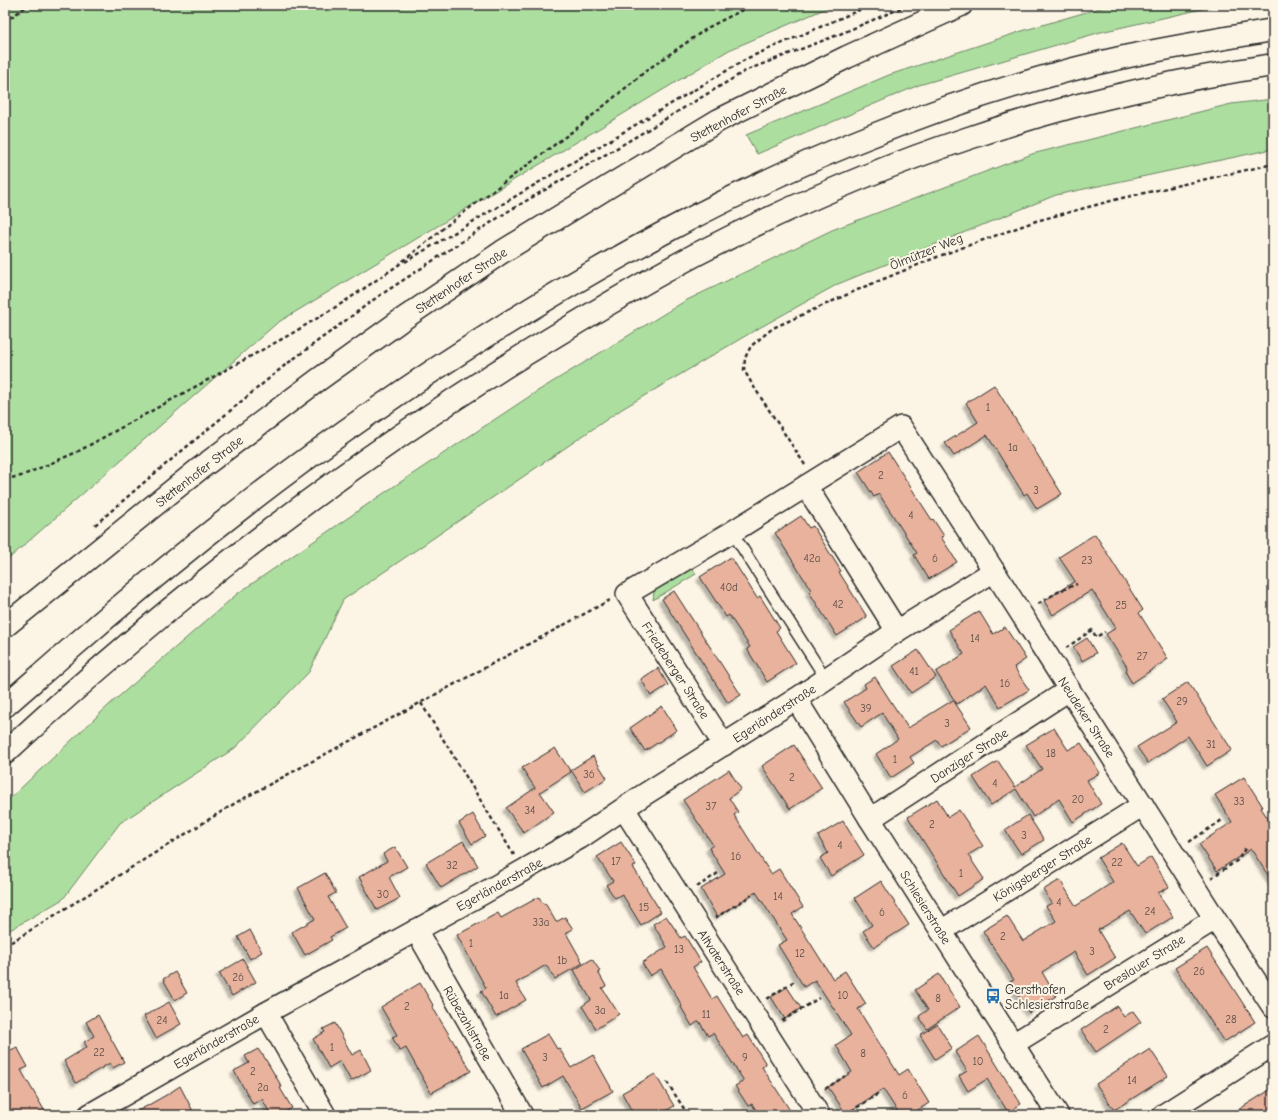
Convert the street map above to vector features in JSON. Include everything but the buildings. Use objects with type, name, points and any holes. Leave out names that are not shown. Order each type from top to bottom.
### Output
[{"type":"main road","name":"Stettenhofer Straße","points":[[5,626],[204,465],[324,375],[400,321],[502,252],[719,120],[847,57],[961,5]]},
{"type":"main road","points":[[10,700],[116,608],[191,546],[314,453],[378,407],[548,298],[676,226],[762,183],[854,142],[1012,87],[1077,68],[1127,56],[1273,30]]},
{"type":"main road","points":[[5,753],[194,589],[331,484],[450,401],[510,363],[643,284],[696,255],[779,214],[822,195],[915,157],[967,138],[1059,111],[1146,89],[1208,76],[1273,65]]},
{"type":"street","name":"Neudeker Straße","points":[[810,483],[901,428],[994,571],[1214,919],[1273,1007]]},
{"type":"street","points":[[627,594],[732,532],[810,483],[897,632]]},
{"type":"street","name":"Egerländerstraße","points":[[89,1115],[266,1013],[580,838],[897,632],[994,571]]},
{"type":"street","name":"Friedeberger Straße","points":[[627,594],[724,745]]},
{"type":"street","name":"Danziger Straße","points":[[870,819],[1069,690]]},
{"type":"street","name":"Schlesierstraße","points":[[796,699],[870,819],[1058,1115]]},
{"type":"street","name":"Königsberger Straße","points":[[941,931],[1143,805]]},
{"type":"street","name":"Altvaterstraße","points":[[624,809],[819,1115]]},
{"type":"street","name":"Breslauer Straße","points":[[1013,1044],[1214,919]]},
{"type":"street","name":"Rübezahlstraße","points":[[416,930],[522,1115]]},
{"type":"street","points":[[266,1013],[325,1115]]},
{"type":"street","points":[[1163,1115],[1273,1045]]},
{"type":"lane","points":[[732,532],[826,679]]},
{"type":"path","points":[[5,22],[28,5]]},
{"type":"path","points":[[397,266],[451,222],[581,125],[647,70],[709,27],[752,5]]},
{"type":"path","points":[[5,479],[21,476],[77,452],[291,334],[344,302],[397,266],[748,58],[871,5]]},
{"type":"path","name":"Ölmützer Weg","points":[[810,483],[744,370],[745,358],[751,346],[773,328],[842,296],[942,255],[1036,221],[1122,198],[1273,164]]},
{"type":"path","points":[[1021,615],[1058,592],[1076,584]]},
{"type":"path","points":[[5,946],[237,802],[615,598],[627,594]]},
{"type":"path","points":[[1050,659],[1092,630],[1096,637],[1106,632]]},
{"type":"path","points":[[421,703],[523,870]]},
{"type":"path","points":[[1173,854],[1222,820]]},
{"type":"path","points":[[1195,888],[1238,860],[1246,847]]},
{"type":"path","points":[[680,898],[718,873]]},
{"type":"path","points":[[700,928],[752,895]]},
{"type":"path","points":[[751,1009],[796,980]]},
{"type":"path","points":[[766,1031],[819,998]]},
{"type":"path","points":[[667,1082],[688,1115]]},
{"type":"path","points":[[845,1115],[878,1094]]},
{"type":"green space","points":[[5,5],[834,5],[729,50],[277,323],[5,562]]},
{"type":"green space","points":[[1110,5],[1220,5],[1101,32],[919,85],[757,154],[746,135],[889,75],[1022,31]]},
{"type":"green space","points":[[1273,99],[1273,149],[1056,195],[838,284],[752,332],[622,409],[343,600],[309,672],[235,748],[120,823],[63,899],[5,933],[5,803],[109,705],[237,594],[387,491],[536,392],[685,301],[832,230],[1032,154],[1231,104]]},
{"type":"green space","points":[[691,565],[696,574],[653,600],[655,585]]},
{"type":"place","name":"Gersthofen Schlesierstraße","points":[[993,996]]}]
